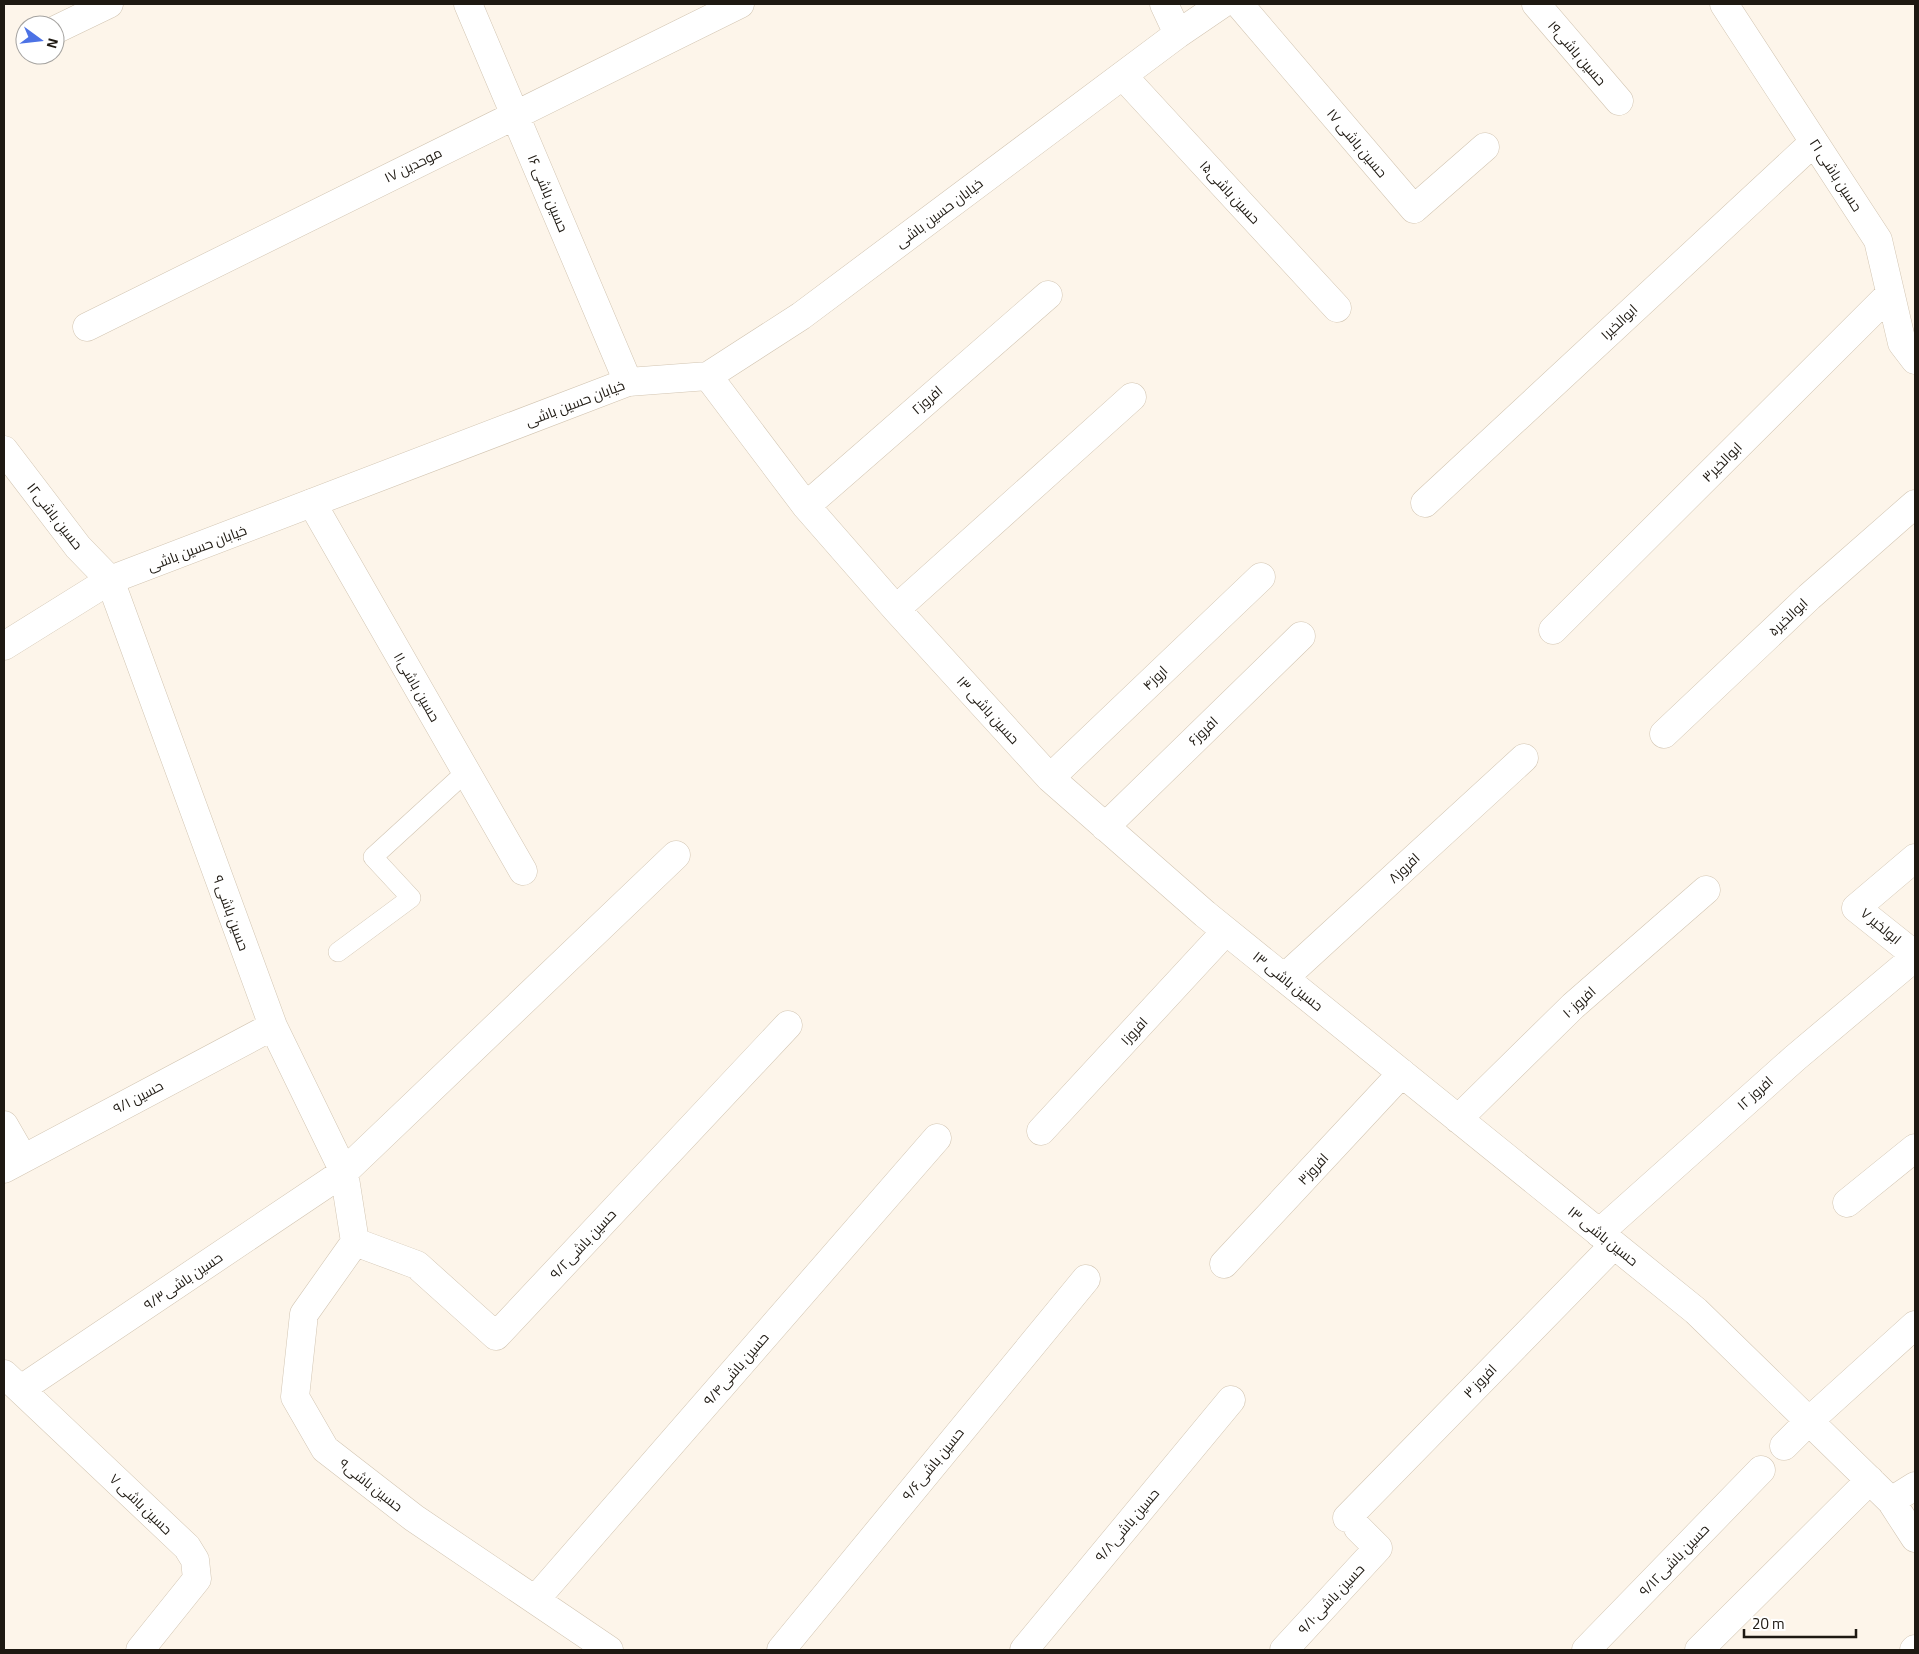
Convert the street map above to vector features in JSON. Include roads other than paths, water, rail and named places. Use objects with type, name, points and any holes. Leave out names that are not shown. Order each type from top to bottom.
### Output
[{"type":"street","points":[[65,25],[109,4]]},
{"type":"street","name":"حسین باشی ۱۶","points":[[468,4],[628,382]]},
{"type":"street","name":"موحدین ۱۷","points":[[87,327],[740,4]]},
{"type":"street","points":[[1164,4],[1178,34]]},
{"type":"street","name":"خیابان حسین باشی","points":[[4,646],[110,580],[628,382],[708,376],[801,316],[1178,34],[1222,4]]},
{"type":"street","name":"حسین باشی ۱۷","points":[[1239,4],[1414,209],[1485,147]]},
{"type":"street","name":"حسین باشی۱۹","points":[[1536,4],[1619,101]]},
{"type":"street","name":"حسین باشی ۲۱","points":[[1724,4],[1878,240],[1890,294],[1911,345]]},
{"type":"street","name":"حسین باشی۱۵","points":[[1123,76],[1337,308]]},
{"type":"street","name":"ابوالخیر۱","points":[[1425,503],[1814,142]]},
{"type":"street","name":"ابوالخیر۳","points":[[1553,630],[1890,294]]},
{"type":"street","name":"افروز۲","points":[[806,506],[1048,295]]},
{"type":"street","name":"حسین باشی ۱۳","points":[[708,376],[806,506],[896,609],[1050,778],[1226,931],[1696,1312],[1891,1501],[1915,1538]]},
{"type":"street","points":[[896,609],[1132,397]]},
{"type":"street","name":"حسین باشی۱۲","points":[[4,450],[78,547],[110,580]]},
{"type":"street","name":"حسین باشی۱۱","points":[[312,503],[522,871]]},
{"type":"street","name":"ابوالخیر۵","points":[[1664,734],[1809,597],[1915,504]]},
{"type":"street","name":"اروز۴","points":[[1050,778],[1261,577]]},
{"type":"street","name":"حسین باشی ۹","points":[[110,580],[272,1026],[344,1172],[355,1242]]},
{"type":"street","name":"افروز۶","points":[[1105,827],[1301,636]]},
{"type":"street","name":"افروز۸","points":[[1284,978],[1524,758]]},
{"type":"street","points":[[344,1172],[676,855]]},
{"type":"street","name":"ابولخیر ۷","points":[[1915,858],[1856,908],[1915,956]]},
{"type":"street","name":"افروز ۱۰","points":[[1458,1119],[1573,1006],[1706,890]]},
{"type":"street","name":"افروز۱","points":[[1042,1131],[1226,931]]},
{"type":"street","name":"افروز ۱۲","points":[[1606,1239],[1795,1058],[1915,956]]},
{"type":"street","name":"حسین باشی۹/۲","points":[[355,1242],[418,1265],[496,1336],[788,1025]]},
{"type":"street","name":"حسین ۹/۱","points":[[14,1164],[272,1026]]},
{"type":"street","name":"افروز۳","points":[[1224,1264],[1402,1073]]},
{"type":"street","points":[[4,1125],[14,1164]]},
{"type":"street","name":"حسین باشی۹/۴","points":[[535,1600],[937,1138]]},
{"type":"street","points":[[1847,1203],[1915,1148]]},
{"type":"street","name":"حسین باشی۹/۳","points":[[12,1382],[344,1172]]},
{"type":"street","name":"افروز ۳","points":[[1378,1548],[1352,1523],[1606,1239]]},
{"type":"street","name":"حسین باشی۹","points":[[355,1242],[304,1314],[295,1397],[326,1449],[414,1518],[535,1600],[601,1648]]},
{"type":"street","name":"حسین باشی۹/۶","points":[[780,1650],[1086,1279]]},
{"type":"street","points":[[1784,1446],[1915,1325]]},
{"type":"street","name":"حسین باشی ۷","points":[[12,1382],[187,1547],[195,1560],[197,1579],[140,1650]]},
{"type":"street","name":"حسین باشی۹/۸","points":[[1024,1650],[1231,1400]]},
{"type":"street","name":"حسین باشی۹/۱۲","points":[[1586,1650],[1761,1470]]},
{"type":"street","points":[[1699,1650],[1870,1480]]},
{"type":"street","points":[[1891,1501],[1915,1486]]},
{"type":"street","name":"حسین باشی۹/۱۰","points":[[1284,1650],[1378,1548]]},
{"type":"lane","points":[[338,952],[411,898],[373,857],[466,772]]}]
